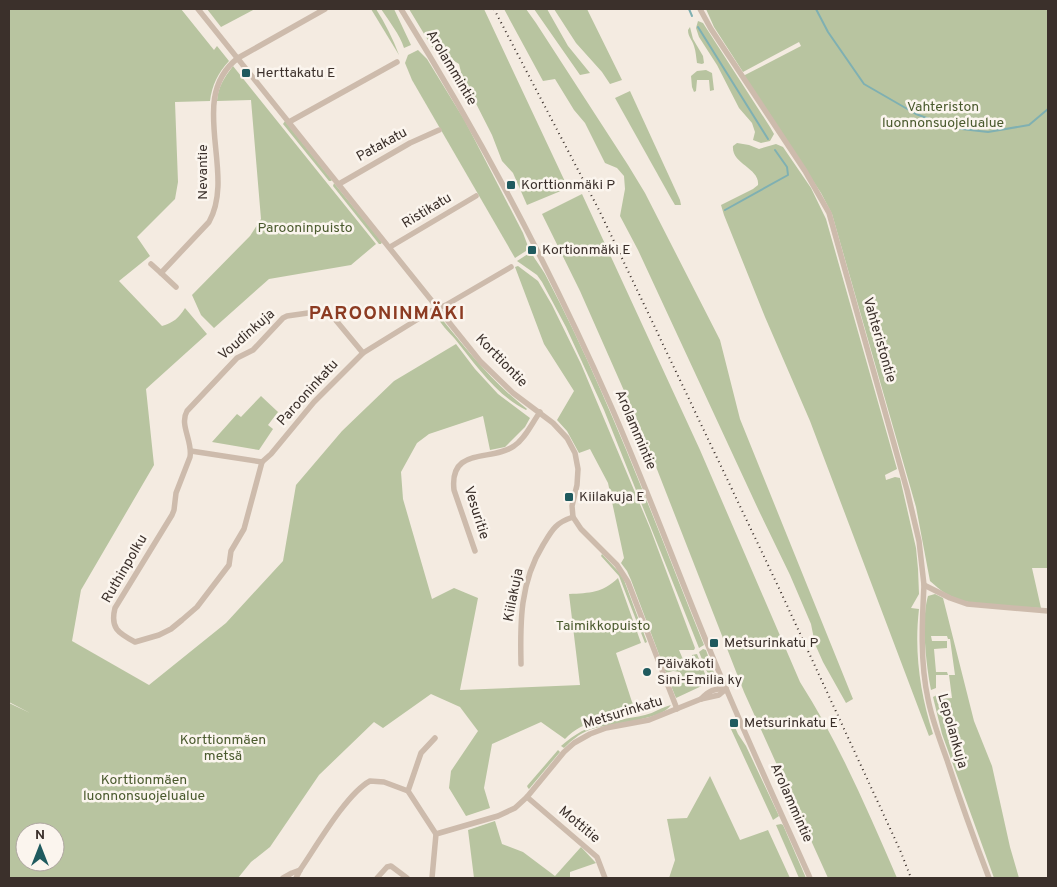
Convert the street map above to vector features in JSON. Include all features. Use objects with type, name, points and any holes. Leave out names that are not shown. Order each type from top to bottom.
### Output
[{"type":"street","name":"Korttiontie","points":[[198,9],[480,360],[513,393],[561,430],[575,453],[578,469],[578,480],[572,506],[573,517]]},
{"type":"street","name":"Nevantie","points":[[160,273],[209,222],[213,215],[218,191],[215,90],[222,74],[238,58],[325,9]]},
{"type":"street","name":"Arolammintie","points":[[400,9],[486,152],[576,329],[637,467],[726,689],[810,878]]},
{"type":"street","name":"Vahteristontie","points":[[700,9],[710,29],[805,171],[829,213],[907,490],[920,547],[924,585]]},
{"type":"street","points":[[289,122],[397,62]]},
{"type":"street","name":"Patakatu","points":[[339,184],[410,143],[439,130]]},
{"type":"street","name":"Ristikatu","points":[[390,247],[476,196]]},
{"type":"street","points":[[151,264],[176,287]]},
{"type":"street","name":"Parooninkatu","points":[[262,462],[271,454],[314,402],[363,353],[511,267]]},
{"type":"street","name":"Voudinkuja","points":[[191,451],[184,422],[187,411],[237,358],[252,350],[283,318],[322,311],[329,312],[363,353]]},
{"type":"street","name":"Vesuritie","points":[[475,552],[454,490],[453,483],[456,471],[468,459],[502,452],[514,447],[540,412]]},
{"type":"street","points":[[191,451],[262,462]]},
{"type":"street","name":"Ruthinpolku","points":[[191,451],[176,493],[172,515],[113,614],[117,631],[135,642],[159,635],[182,620],[197,607],[229,566],[231,551],[246,522],[262,462]]},
{"type":"street","points":[[573,517],[581,529],[617,565],[628,582],[677,709]]},
{"type":"street","name":"Kiilakuja","points":[[521,664],[520,619],[530,572],[554,527],[560,522],[573,517]]},
{"type":"street","points":[[924,585],[967,604],[1048,611]]},
{"type":"street","name":"Lepolankuja","points":[[924,585],[922,630],[928,697],[934,724],[960,802],[989,878]]},
{"type":"street","name":"Metsurinkatu","points":[[436,834],[506,813],[515,808],[527,797],[564,752],[583,738],[597,731],[649,720],[701,699],[719,695],[726,689]]},
{"type":"street","points":[[408,791],[421,753],[435,738]]},
{"type":"street","points":[[296,878],[338,814],[364,784],[370,781],[379,781],[408,791],[436,834],[432,878]]},
{"type":"street","name":"Mottitie","points":[[527,797],[597,856],[605,878]]},
{"type":"street","points":[[377,878],[387,867],[391,866],[407,878]]},
{"type":"street","points":[[283,878],[292,872],[300,870]]},
{"type":"green space","points":[[9,9],[181,9],[214,50],[217,46],[229,61],[216,80],[210,101],[175,102],[178,182],[175,199],[137,237],[150,256],[119,281],[162,326],[175,320],[185,308],[207,334],[146,389],[154,465],[81,590],[72,641],[149,685],[226,623],[283,561],[296,485],[342,431],[394,381],[456,344],[475,369],[498,394],[530,418],[525,427],[505,447],[490,450],[483,416],[429,434],[417,443],[401,472],[403,499],[432,599],[454,588],[478,598],[460,690],[580,685],[569,594],[595,591],[607,587],[618,578],[641,643],[616,653],[632,702],[638,712],[608,717],[590,723],[573,732],[565,739],[541,722],[492,744],[484,788],[490,808],[466,816],[449,788],[451,771],[478,731],[460,707],[431,694],[383,728],[374,722],[319,775],[270,847],[251,862],[238,878],[9,878],[9,703],[30,713],[9,702]]},
{"type":"green space","points":[[207,9],[255,9],[221,27]]},
{"type":"green space","points":[[371,9],[376,9],[399,55]]},
{"type":"green space","points":[[381,9],[394,9],[411,45],[404,48],[397,33]]},
{"type":"green space","points":[[409,9],[484,9],[568,188],[527,205],[513,173],[502,161],[492,135],[462,76],[459,64],[432,47]]},
{"type":"green space","points":[[504,9],[526,9],[536,23],[645,193],[720,340],[740,419],[853,699],[846,703],[823,662],[815,644],[811,624],[790,575],[638,250],[620,216],[625,189],[624,176],[617,168],[605,163],[585,123],[574,110],[555,79],[543,81]]},
{"type":"green space","points":[[534,9],[547,9],[568,46],[590,73],[580,75]]},
{"type":"green space","points":[[554,9],[587,9],[622,80],[610,84],[602,72],[576,43]]},
{"type":"green space","name":"Vahteriston luonnonsuojelualue","points":[[706,9],[1048,9],[1048,568],[1032,568],[1041,608],[992,606],[967,602],[945,593],[930,581],[916,507],[832,214],[821,193],[743,76],[801,46],[799,42],[743,72],[714,27]]},
{"type":"green space","points":[[698,21],[703,23],[770,127],[774,134],[770,141],[761,143],[753,140],[755,132],[752,123],[739,108],[717,65],[699,37],[696,28]]},
{"type":"green space","points":[[690,27],[693,39],[703,56],[704,63],[702,64],[697,63],[695,48],[688,32]]},
{"type":"green space","points":[[418,50],[427,59],[465,121],[523,233],[529,249],[515,258],[412,80],[405,63],[408,55]]},
{"type":"green space","name":"Parooninpuisto","points":[[233,66],[376,244],[351,265],[269,279],[214,328],[201,315],[192,295],[250,236],[261,219],[251,100],[217,101],[222,83]]},
{"type":"green space","points":[[706,70],[712,73],[714,90],[710,91],[709,80],[697,80],[696,91],[694,92],[691,76],[697,71]]},
{"type":"green space","points":[[630,91],[681,205],[675,205],[615,98]]},
{"type":"green space","points":[[285,121],[331,181],[329,181],[283,124]]},
{"type":"green space","points":[[737,143],[759,149],[776,144],[783,147],[811,188],[826,219],[897,469],[885,475],[886,480],[895,477],[900,478],[916,548],[919,594],[911,608],[919,609],[917,641],[919,672],[933,734],[929,736],[810,421],[724,215],[721,205],[758,185],[755,174],[736,157],[733,146]]},
{"type":"green space","points":[[334,183],[382,242],[381,244],[379,244],[333,186]]},
{"type":"green space","points":[[582,194],[700,450],[800,682],[840,753],[897,878],[828,878],[744,692],[644,436],[580,291],[542,214]]},
{"type":"green space","points":[[531,252],[545,274],[568,319],[610,411],[704,645],[699,648],[604,410],[566,327],[537,275],[517,261]]},
{"type":"green space","points":[[518,266],[538,281],[581,364],[650,528],[695,648],[694,650],[679,650],[685,664],[692,660],[692,655],[697,654],[707,679],[706,684],[676,698],[670,683],[683,678],[680,672],[666,673],[631,580],[621,563],[624,558],[608,483],[590,449],[579,453],[567,431],[557,420],[574,391],[544,344],[515,267]]},
{"type":"green space","points":[[437,315],[492,377],[526,410],[505,397],[487,379],[442,324]]},
{"type":"green space","points":[[261,396],[278,412],[268,425],[273,429],[259,450],[212,442],[237,414],[241,417]]},
{"type":"green space","points":[[602,554],[624,580],[647,642],[645,643],[619,576],[601,556]]},
{"type":"green space","points":[[935,594],[943,598],[974,721],[992,766],[1019,878],[994,878],[942,734],[933,697],[937,695],[938,699],[952,698],[949,675],[955,675],[950,639],[947,636],[931,636],[932,641],[947,641],[947,648],[934,649],[936,672],[947,672],[948,675],[936,675],[936,688],[931,690],[926,656],[925,617],[928,596]]},
{"type":"green space","points":[[703,649],[706,650],[714,673],[712,684],[699,652]]},
{"type":"green space","points":[[671,705],[657,715],[589,730],[575,738],[564,748],[561,746],[591,727],[611,721],[645,715]]},
{"type":"green space","points":[[734,725],[779,816],[773,820],[730,727]]},
{"type":"green space","points":[[558,750],[560,752],[529,789],[527,786]]},
{"type":"green space","points":[[710,776],[740,840],[768,830],[790,878],[669,878],[675,860],[667,819],[687,818]]},
{"type":"green space","points":[[495,821],[502,844],[523,852],[555,876],[581,847],[596,863],[570,872],[570,878],[474,878],[468,830]]},
{"type":"green space","points":[[781,824],[806,878],[799,878],[776,825]]},
{"type":"waterway","points":[[689,9],[692,16]]},
{"type":"waterway","points":[[816,9],[828,32],[864,84],[916,114],[953,128],[988,132],[1029,125],[1048,109]]},
{"type":"waterway","points":[[698,27],[768,139]]},
{"type":"waterway","points":[[725,210],[788,175],[787,167],[775,150]]},
{"type":"railway","points":[[494,9],[600,212],[778,586],[900,850],[911,878]]},
{"type":"place","name":"Herttakatu E","points":[[246,73]]},
{"type":"place","name":"Korttionmäki P","points":[[511,185]]},
{"type":"place","name":"Kortionmäki E","points":[[532,250]]},
{"type":"place","name":"Kiilakuja E","points":[[569,497]]},
{"type":"place","name":"Metsurinkatu P","points":[[714,643]]},
{"type":"place","name":"Päiväkoti Sini-Emilia ky","points":[[647,672]]},
{"type":"place","name":"Metsurinkatu E","points":[[734,723]]},
{"type":"district","name":"PAROONINMÄKI","points":[[387,314]]},
{"type":"park label","name":"Taimikkopuisto","points":[[603,626]]},
{"type":"park label","name":"Korttionmäen metsä","points":[[223,748]]},
{"type":"park label","name":"Korttionmäen luonnonsuojelualue","points":[[144,788]]}]
